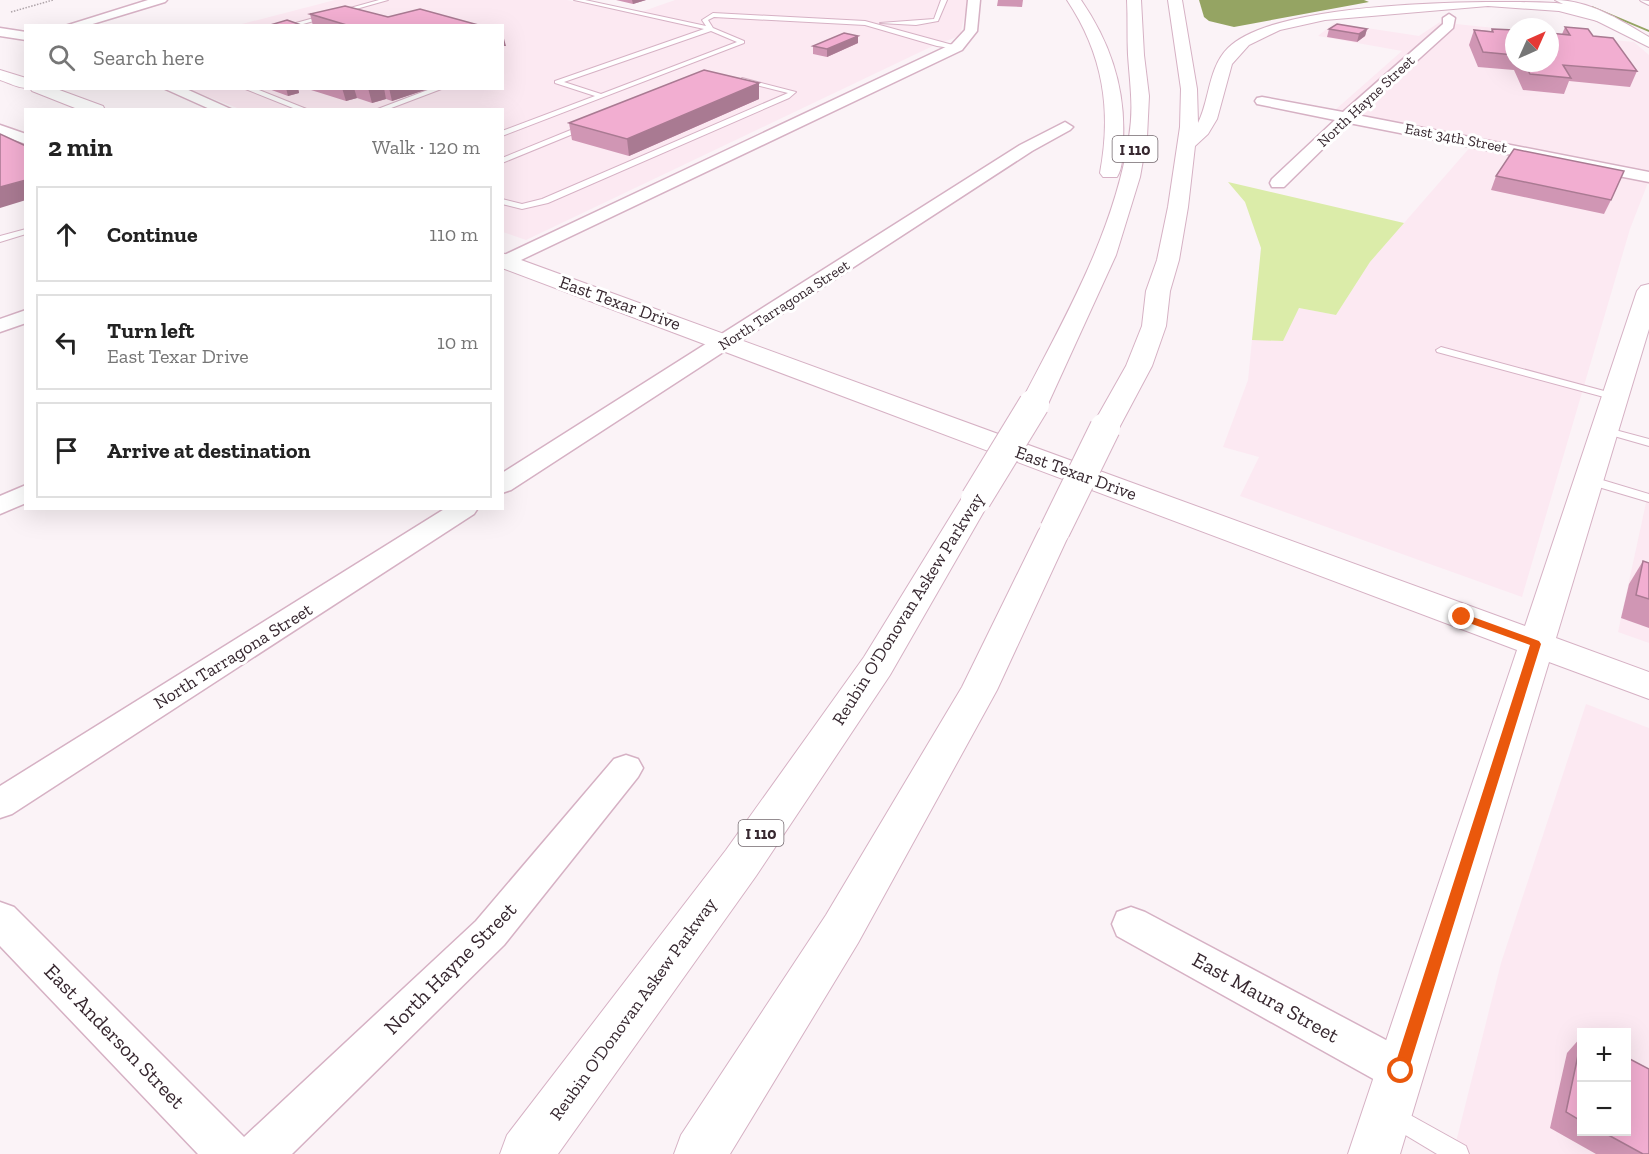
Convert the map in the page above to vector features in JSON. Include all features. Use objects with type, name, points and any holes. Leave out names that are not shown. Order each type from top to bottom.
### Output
[{"type":"main road","points":[[1074,0],[1095,31],[1112,86],[1116,109],[1113,159],[1106,192]]},
{"type":"main road","name":"Reubin O'Donovan Askew Parkway","points":[[526,1154],[741,863],[877,666],[1034,404],[1116,228],[1138,132],[1142,94],[1136,54],[1134,0]]},
{"type":"main road","name":"I 110","points":[[700,1154],[842,929],[979,690],[1105,428],[1139,366],[1154,326],[1158,291],[1168,260],[1178,207],[1190,126],[1189,89],[1175,0]]},
{"type":"main road","points":[[1186,145],[1206,129],[1225,62],[1240,45],[1259,33],[1321,16],[1510,0]]},
{"type":"main road","points":[[1562,0],[1609,20],[1649,43]]},
{"type":"main road","points":[[1594,0],[1619,9]]},
{"type":"main road","points":[[1489,2],[1559,7],[1609,20]]},
{"type":"main road","points":[[0,75],[24,83]]},
{"type":"main road","points":[[43,90],[92,108]]},
{"type":"main road","points":[[1088,290],[1102,214]]},
{"type":"main road","name":"East Texar Drive","points":[[504,262],[726,342],[1649,686]]},
{"type":"main road","points":[[1374,1154],[1649,291]]},
{"type":"street","points":[[78,24],[161,0]]},
{"type":"street","points":[[504,262],[957,46],[971,31],[974,0]]},
{"type":"street","name":"North Hayne Street","points":[[1278,183],[1449,25],[1449,18]]},
{"type":"street","points":[[0,32],[24,36]]},
{"type":"street","points":[[175,90],[221,108]]},
{"type":"street","name":"East 34th Street","points":[[1262,100],[1649,177]]},
{"type":"street","name":"North Tarragona Street","points":[[504,484],[1026,148],[1065,128]]},
{"type":"street","points":[[0,130],[24,138]]},
{"type":"street","points":[[0,326],[24,317]]},
{"type":"street","points":[[0,506],[24,494]]},
{"type":"street","name":"North Tarragona Street","points":[[0,804],[462,510]]},
{"type":"street","name":"North Hayne Street","points":[[259,1154],[490,933],[626,768]]},
{"type":"street","name":"East Anderson Street","points":[[0,919],[229,1154]]},
{"type":"street","name":"East Maura Street","points":[[1131,924],[1401,1071]]},
{"type":"lane","points":[[295,24],[385,0]]},
{"type":"lane","points":[[504,133],[742,42],[711,29],[577,0]]},
{"type":"lane","points":[[711,29],[705,20],[713,15],[865,23],[916,23],[936,20],[944,0]]},
{"type":"lane","points":[[1643,0],[1649,3]]},
{"type":"lane","points":[[865,23],[937,44],[957,46]]},
{"type":"lane","points":[[602,96],[557,82],[711,29]]},
{"type":"lane","points":[[682,65],[693,68]]},
{"type":"lane","points":[[504,202],[522,207],[545,201],[787,97],[793,92],[738,79]]},
{"type":"lane","points":[[251,90],[301,108]]},
{"type":"lane","points":[[384,108],[435,90]]},
{"type":"lane","points":[[504,160],[598,122]]},
{"type":"lane","points":[[0,239],[24,232]]},
{"type":"lane","points":[[1441,350],[1615,397]]},
{"type":"lane","points":[[1604,430],[1649,442]]},
{"type":"lane","points":[[1589,480],[1649,498]]},
{"type":"lane","points":[[1387,1113],[1458,1154]]},
{"type":"path","points":[[11,12],[53,0]]},
{"type":"shaded area","points":[[335,0],[567,0],[635,14],[675,0],[968,0],[960,36],[937,44],[526,240],[504,232],[504,108],[237,108],[191,90],[504,90],[504,24],[242,24]]},
{"type":"shaded area","points":[[1199,0],[1364,0],[1369,2],[1234,27],[1209,21],[1204,17]]},
{"type":"shaded area","points":[[1440,22],[1441,24],[1342,112],[1334,111],[1402,51],[1318,36],[1334,23],[1419,36]]},
{"type":"shaded area","points":[[1456,24],[1505,29],[1505,72],[1559,72],[1559,35],[1634,42],[1649,55],[1649,173],[1358,115]]},
{"type":"shaded area","points":[[1472,145],[1649,180],[1630,229],[1522,597],[1240,496],[1259,457],[1223,447],[1248,380],[1252,340],[1283,340],[1299,308],[1336,315],[1370,262]]},
{"type":"shaded area","points":[[1228,182],[1404,223],[1370,262],[1336,315],[1299,308],[1283,341],[1252,340],[1261,248],[1245,202]]},
{"type":"shaded area","points":[[1649,489],[1649,643],[1618,632]]},
{"type":"shaded area","points":[[1586,704],[1649,728],[1649,1154],[1453,1154],[1501,963]]},
{"type":"building","points":[[345,6],[388,17],[420,9],[475,24],[343,24],[310,14]]},
{"type":"building","points":[[287,20],[298,24],[274,24]]},
{"type":"building","points":[[1337,24],[1367,29],[1359,34],[1329,29]]},
{"type":"building","points":[[1565,27],[1588,29],[1593,36],[1613,38],[1637,71],[1563,65],[1571,78],[1530,74],[1529,72],[1559,72],[1559,34],[1570,35]]},
{"type":"building","points":[[1492,29],[1505,30],[1505,54],[1483,52],[1474,30],[1493,32]]},
{"type":"building","points":[[844,33],[858,36],[827,49],[813,46]]},
{"type":"building","points":[[704,70],[759,83],[627,139],[569,123]]},
{"type":"building","points":[[0,134],[24,145],[24,181],[0,187]]},
{"type":"building","points":[[1514,149],[1624,171],[1611,200],[1496,176]]},
{"type":"building","points":[[1643,561],[1649,563],[1649,599],[1636,595]]},
{"type":"building","points":[[1577,1060],[1577,1119],[1566,1112]]},
{"type":"building","points":[[1631,1060],[1649,1069],[1649,1154],[1643,1154],[1610,1136],[1631,1136]]},
{"type":"waterway","points":[[1593,7],[1649,31]]},
{"type":"route","points":[[1401,1071],[1536,644],[1462,617]]}]
